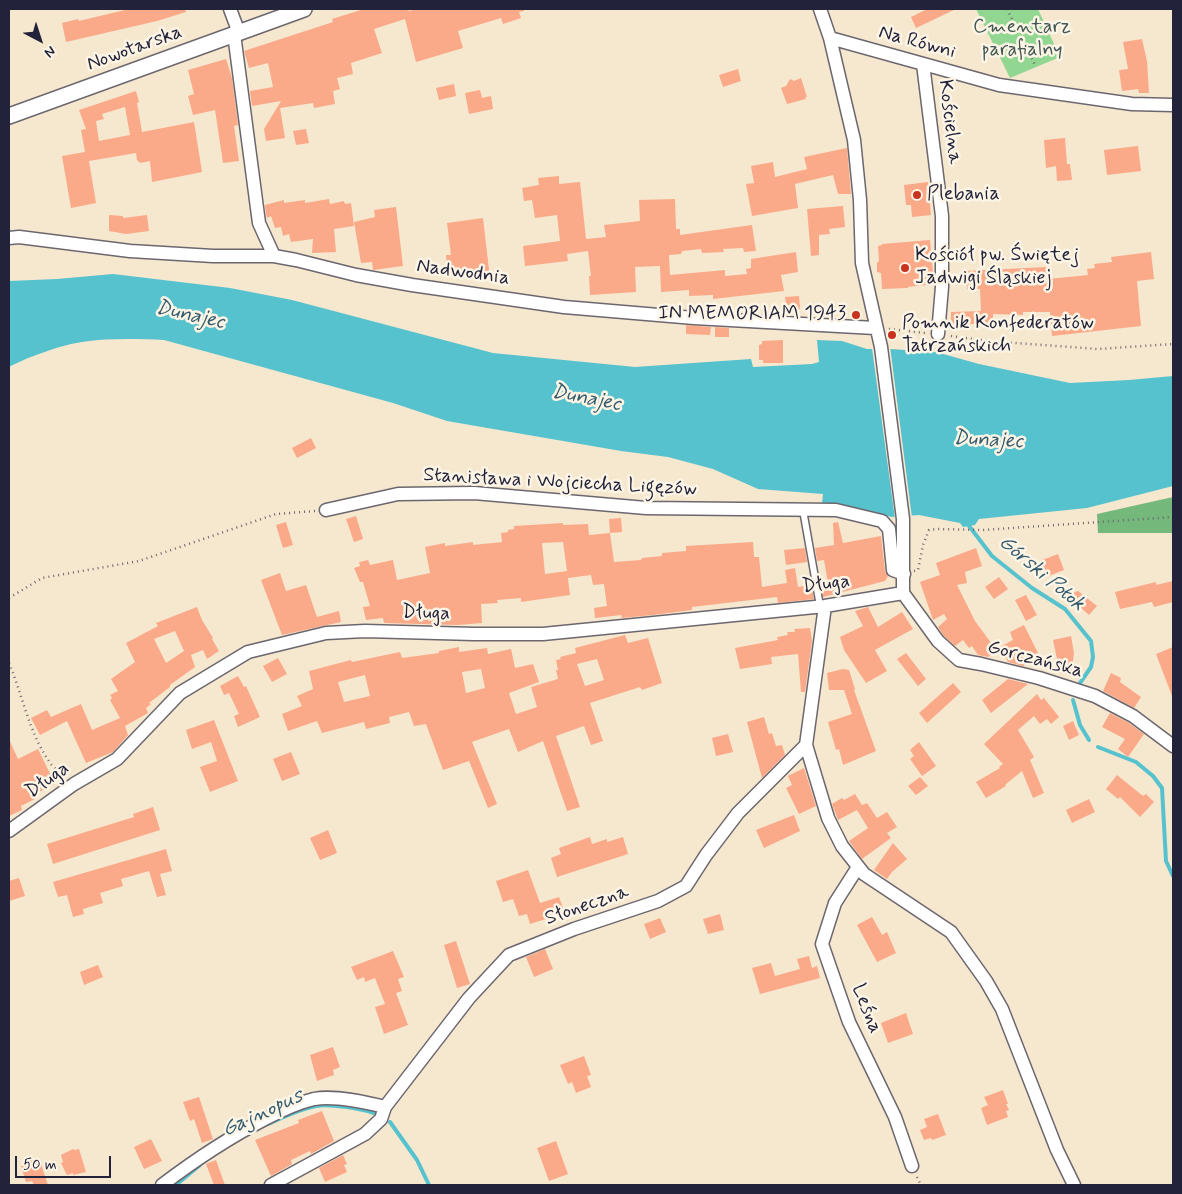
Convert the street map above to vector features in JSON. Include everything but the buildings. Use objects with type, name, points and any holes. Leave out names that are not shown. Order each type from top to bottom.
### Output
[{"type":"street","points":[[230,9],[236,34],[259,224],[274,256]]},
{"type":"street","name":"Nowotarska","points":[[9,116],[304,9]]},
{"type":"street","points":[[820,9],[830,38],[854,140],[860,200],[862,264],[875,328],[881,347],[903,519],[904,593]]},
{"type":"street","name":"Na Równi","points":[[830,38],[998,85],[1132,104],[1173,105]]},
{"type":"street","name":"Kościelna","points":[[923,64],[942,216],[942,287],[938,334]]},
{"type":"street","name":"Nadwodnia","points":[[9,238],[19,237],[130,251],[213,256],[274,256],[356,275],[412,285],[564,307],[685,318],[875,328]]},
{"type":"street","name":"Stanisława i Wojciecha Ligęzów","points":[[326,510],[398,494],[474,493],[646,508],[836,510],[882,521],[889,529],[894,570],[904,574]]},
{"type":"street","name":"Długa","points":[[9,831],[74,784],[117,760],[180,693],[248,652],[326,633],[365,631],[543,634],[823,606],[904,593]]},
{"type":"street","name":"Gorczańska","points":[[904,593],[938,641],[959,660],[1039,678],[1095,696],[1133,716],[1173,746]]},
{"type":"street","points":[[823,606],[806,745],[828,818],[842,846],[864,874],[951,932],[986,981],[1002,1009],[1057,1150],[1074,1185]]},
{"type":"street","name":"Słoneczna","points":[[271,1185],[365,1134],[380,1119],[386,1107],[469,998],[509,955],[574,929],[658,901],[686,886],[706,855],[738,813],[806,745]]},
{"type":"street","name":"Leśna","points":[[858,867],[836,903],[822,944],[849,1022],[895,1117],[912,1166]]},
{"type":"street","points":[[162,1185],[233,1135],[284,1109],[315,1099],[356,1099],[386,1107]]},
{"type":"lane","points":[[802,510],[823,606]]},
{"type":"path","points":[[1007,9],[1036,67]]},
{"type":"path","points":[[875,328],[988,341],[1098,349],[1173,344]]},
{"type":"path","points":[[9,598],[42,578],[139,561],[276,514],[326,510]]},
{"type":"path","points":[[904,574],[918,570],[923,545],[929,530],[966,531],[1173,517]]},
{"type":"path","points":[[9,663],[39,744],[51,764],[74,784]]},
{"type":"green space","name":"Cmentarz parafialny","points":[[976,9],[1038,9],[1060,57],[1010,78]]},
{"type":"green space","points":[[1173,497],[1173,533],[1098,533],[1097,514]]},
{"type":"water","name":"Dunajec","points":[[113,274],[230,288],[292,300],[493,353],[635,367],[751,359],[753,367],[812,364],[819,362],[817,340],[842,341],[867,349],[936,352],[979,364],[1070,383],[1173,376],[1173,486],[1087,508],[979,519],[975,525],[963,527],[960,523],[919,515],[892,517],[822,503],[823,494],[758,489],[713,469],[668,457],[621,451],[447,421],[393,403],[164,340],[113,339],[82,342],[45,352],[9,367],[9,281]]},
{"type":"pier","points":[[890,346],[912,518],[903,519],[895,519],[872,348]]},
{"type":"waterway","name":"Górski Potok","points":[[966,522],[992,556],[1032,588],[1065,609],[1091,641],[1093,657],[1091,667],[1080,683]]},
{"type":"waterway","name":"Górski Potok","points":[[1073,700],[1080,725],[1089,740]]},
{"type":"waterway","name":"Górski Potok","points":[[1098,747],[1136,762],[1153,776],[1162,788],[1166,861],[1173,876]]},
{"type":"waterway","name":"Gajnopus","points":[[268,1124],[298,1111],[322,1105],[345,1107],[374,1113]]},
{"type":"waterway","name":"Gajnopus","points":[[390,1122],[417,1160],[429,1185]]},
{"type":"waterway","name":"Gajnopus","points":[[176,1185],[200,1165]]},
{"type":"place","name":"Plebania","points":[[917,195]]},
{"type":"place","name":"Kościół pw. Świętej Jadwigi Śląskiej","points":[[905,268]]},
{"type":"place","name":"IN MEMORIAM 1943","points":[[856,315]]},
{"type":"place","name":"Pomnik Konfederatów Tatrzańskich","points":[[892,335]]}]
